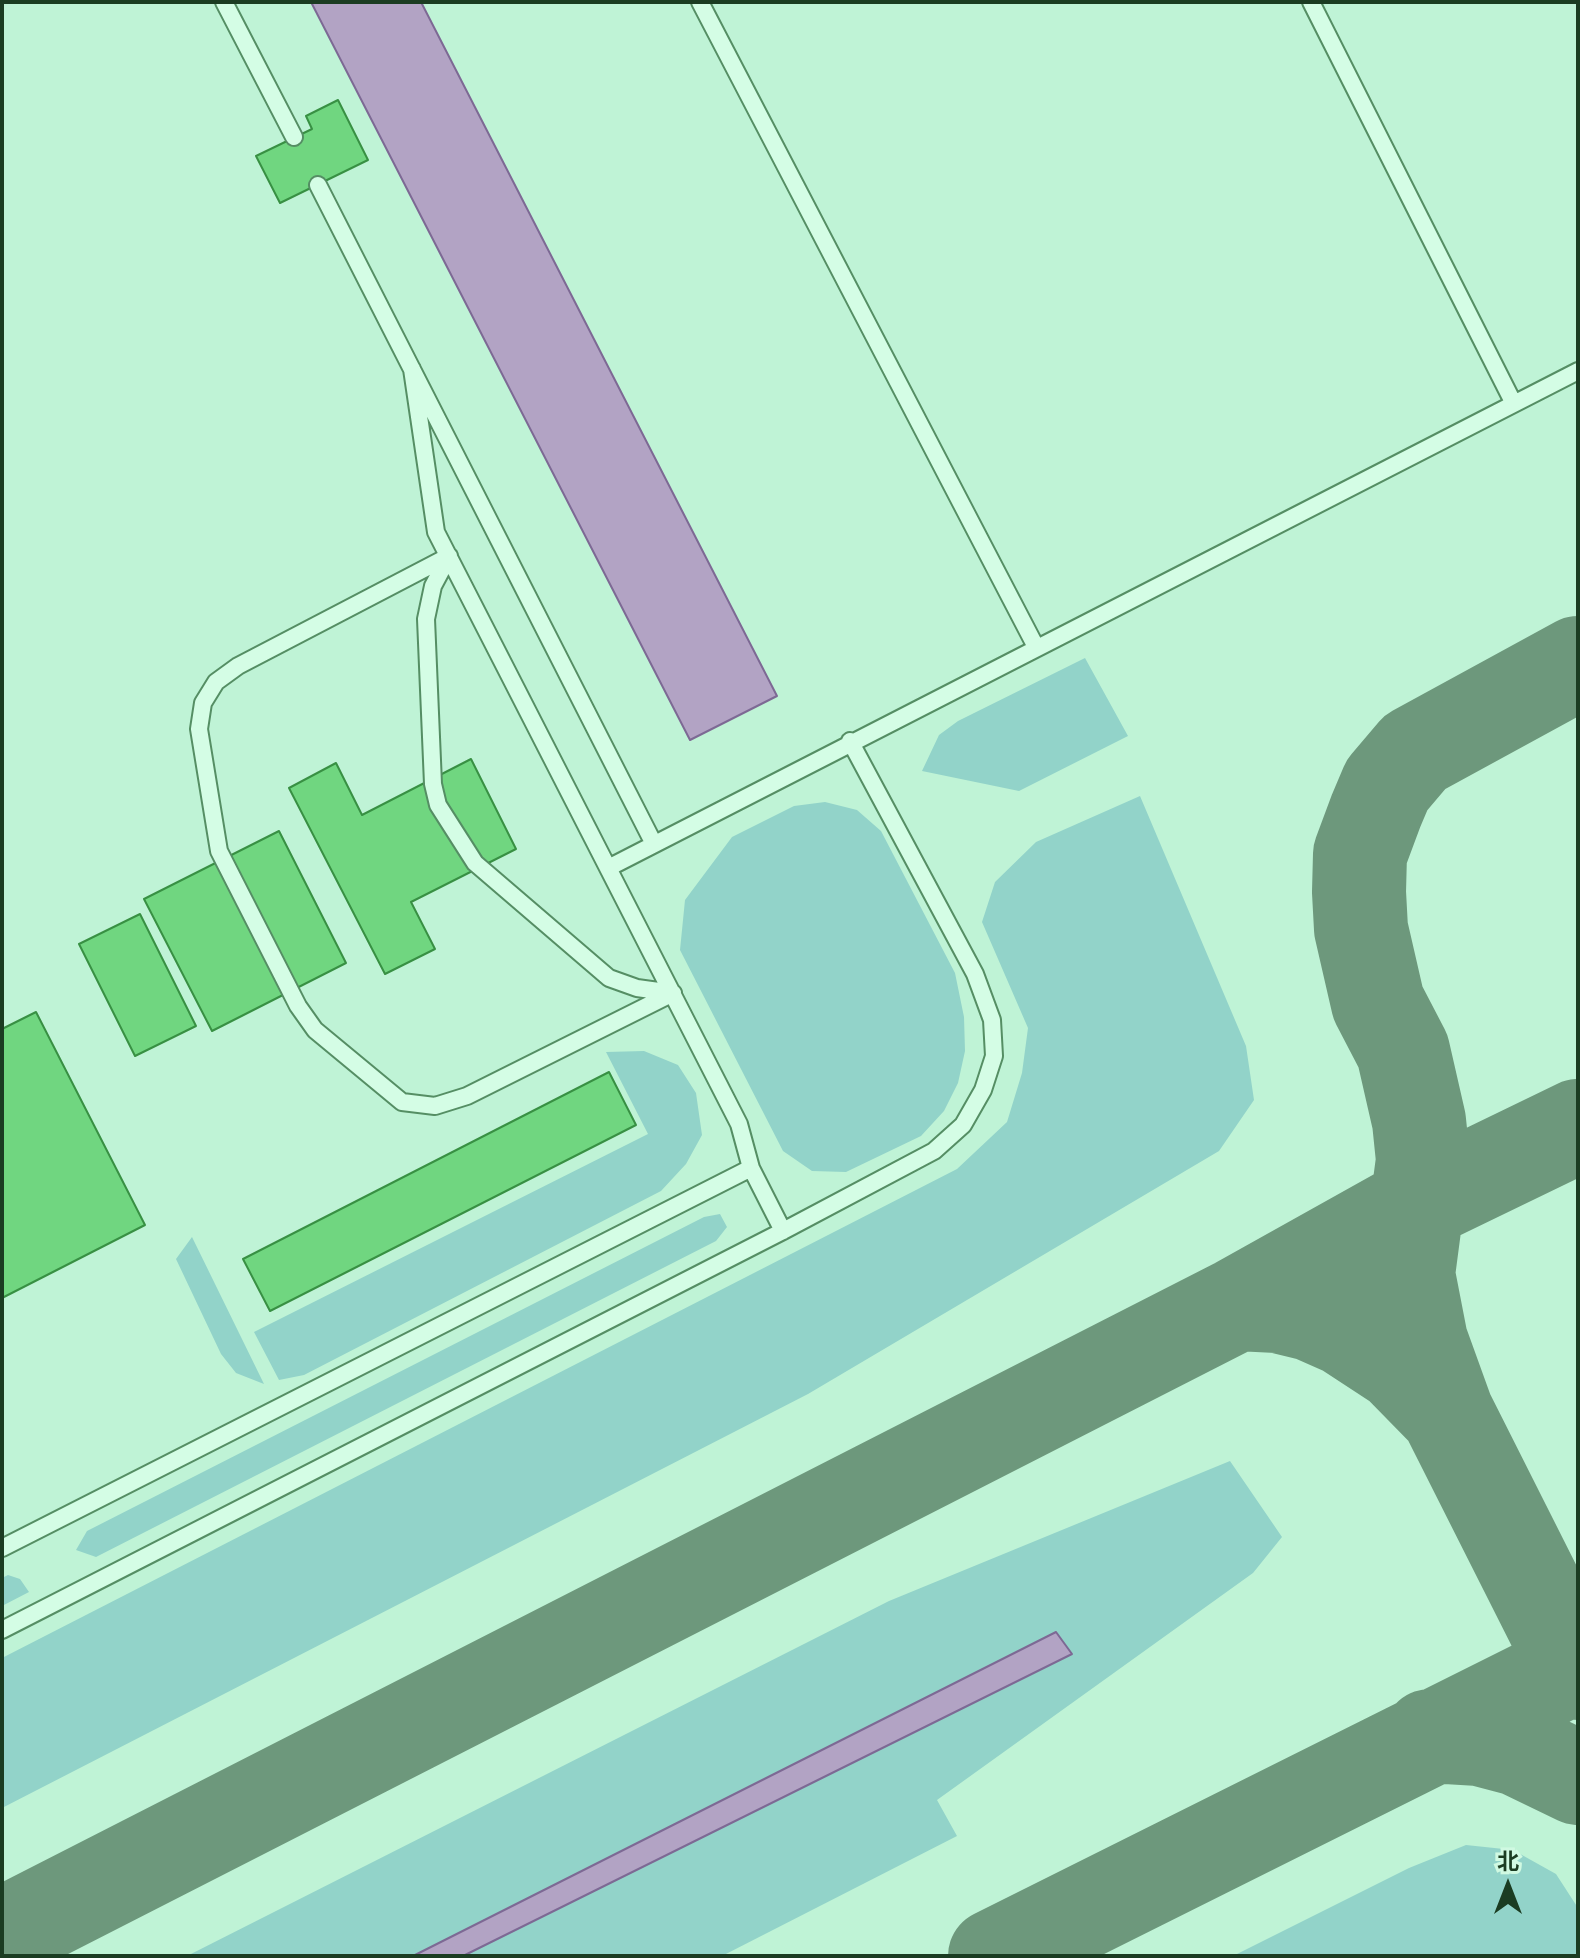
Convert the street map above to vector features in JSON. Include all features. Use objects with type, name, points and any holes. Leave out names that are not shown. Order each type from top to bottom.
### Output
[{"type":"lane","points":[[224,2],[294,137]]},
{"type":"lane","points":[[700,2],[1036,647]]},
{"type":"lane","points":[[1311,2],[1513,402]]},
{"type":"lane","points":[[318,185],[654,844]]},
{"type":"lane","points":[[412,369],[436,532],[739,1124],[751,1168],[783,1231]]},
{"type":"lane","points":[[610,867],[850,741],[1578,371]]},
{"type":"lane","points":[[449,556],[238,666],[216,682],[203,703],[199,729],[213,831],[233,879],[298,1006],[315,1030],[402,1102],[435,1106],[467,1096],[673,993]]},
{"type":"lane","points":[[449,556],[433,586],[426,619],[433,784],[438,805],[475,863],[609,978],[637,988],[673,993]]},
{"type":"lane","points":[[2,1630],[783,1231],[934,1151],[963,1125],[983,1090],[994,1056],[992,1020],[975,974],[850,741]]},
{"type":"lane","points":[[2,1548],[751,1168]]},
{"type":"shaded area","points":[[311,2],[421,2],[777,696],[690,740]]},
{"type":"shaded area","points":[[1085,658],[1128,736],[1019,791],[922,771],[939,735],[958,721]]},
{"type":"shaded area","points":[[1140,796],[1246,1046],[1254,1100],[1219,1151],[808,1394],[2,1808],[2,1658],[957,1169],[1007,1122],[1022,1073],[1028,1028],[982,922],[995,882],[1036,842]]},
{"type":"shaded area","points":[[825,802],[857,810],[881,831],[955,973],[964,1017],[965,1051],[958,1083],[944,1111],[921,1136],[846,1172],[812,1171],[783,1151],[680,950],[685,900],[732,837],[794,806]]},
{"type":"shaded area","points":[[644,1051],[678,1065],[696,1093],[702,1135],[686,1164],[661,1191],[304,1375],[279,1380],[254,1332],[648,1134],[606,1052]]},
{"type":"shaded area","points":[[720,1214],[727,1227],[716,1241],[96,1557],[76,1550],[87,1531],[704,1217]]},
{"type":"shaded area","points":[[192,1237],[264,1384],[236,1373],[221,1354],[176,1259]]},
{"type":"shaded area","points":[[1230,1461],[1282,1537],[1253,1573],[937,1800],[957,1836],[722,1956],[187,1956],[889,1601]]},
{"type":"shaded area","points":[[8,1575],[20,1579],[29,1592],[2,1606],[2,1578]]},
{"type":"shaded area","points":[[1056,1632],[1072,1654],[463,1956],[413,1956]]},
{"type":"shaded area","points":[[1466,1845],[1513,1850],[1556,1874],[1578,1908],[1578,1956],[1233,1956],[1409,1868]]},
{"type":"building","points":[[338,100],[368,160],[280,203],[256,156],[312,129],[306,116]]},
{"type":"building","points":[[471,759],[516,849],[411,902],[435,949],[385,974],[289,788],[336,763],[362,815]]},
{"type":"building","points":[[279,831],[346,963],[212,1031],[144,899]]},
{"type":"building","points":[[140,914],[196,1026],[135,1056],[79,944]]},
{"type":"building","points":[[36,1012],[145,1225],[2,1298],[2,1029]]},
{"type":"building","points":[[609,1072],[636,1125],[270,1311],[243,1259]]},
{"type":"taxiway","points":[[1578,663],[1415,752],[1387,785],[1376,811],[1360,854],[1359,892],[1361,929],[1378,1003],[1403,1051],[1419,1121],[1423,1160],[1408,1274],[1421,1341],[1447,1413],[1578,1673]]},
{"type":"taxiway","points":[[2,1935],[1238,1304],[1417,1204],[1578,1126]]},
{"type":"taxiway","points":[[1238,1304],[1278,1306],[1311,1314],[1345,1329],[1400,1365],[1447,1413]]},
{"type":"taxiway","points":[[995,1956],[1578,1665]]},
{"type":"taxiway","points":[[1430,1736],[1480,1739],[1518,1749],[1578,1778]]}]
